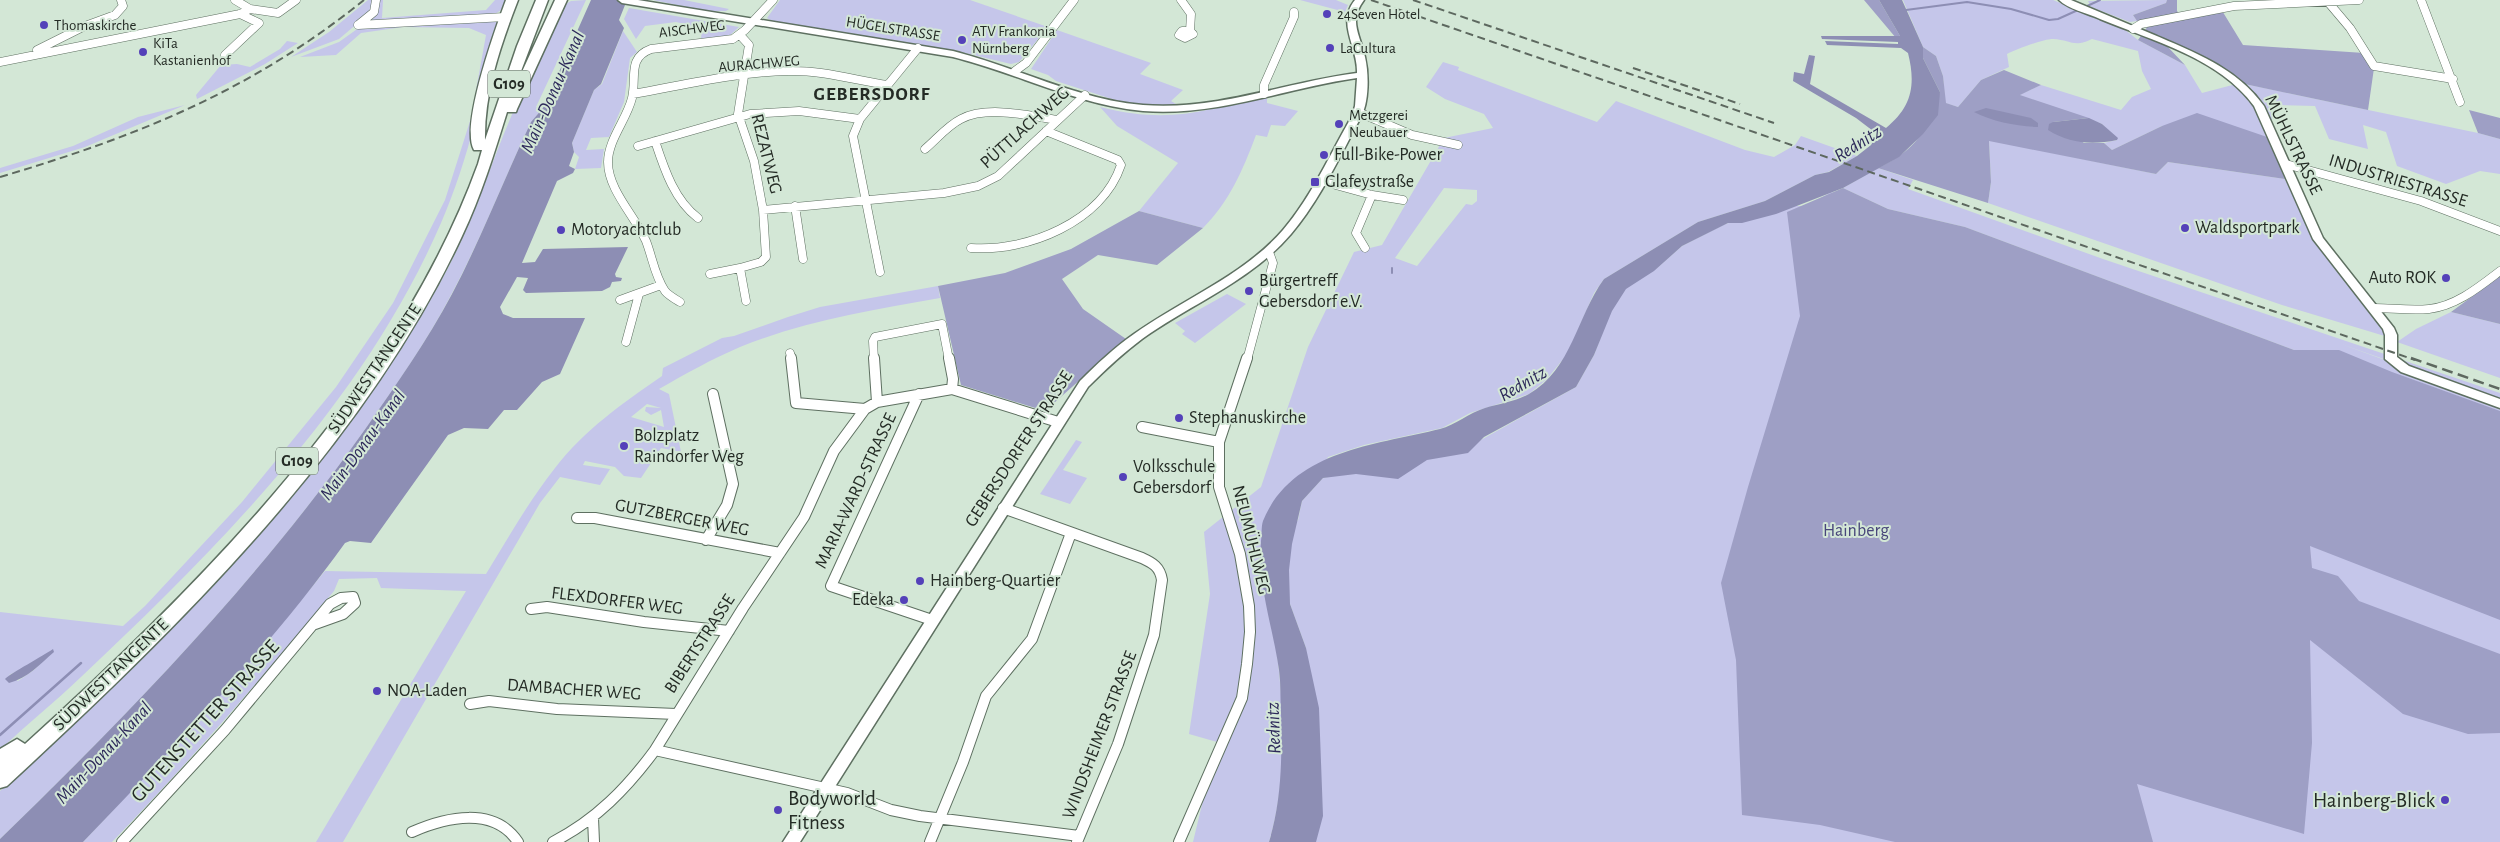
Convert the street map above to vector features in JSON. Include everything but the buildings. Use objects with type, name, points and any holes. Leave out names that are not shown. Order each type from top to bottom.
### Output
[{"type":"highway","points":[[479,147],[477,129],[479,116],[495,48],[504,17],[512,0]]},
{"type":"highway","name":"SÜDWESTTANGENTE","points":[[0,762],[18,748],[128,644],[222,548],[302,456],[340,407],[393,331],[429,266],[455,213],[479,147],[508,56],[533,0]]},
{"type":"highway","name":"SÜDWESTTANGENTE","points":[[0,779],[89,697],[163,624],[234,549],[310,460],[378,368],[428,289],[463,220],[482,170],[518,57],[542,0]]},
{"type":"highway","points":[[482,170],[563,2]]},
{"type":"street","points":[[24,57],[85,26],[116,15],[123,6],[122,0]]},
{"type":"street","points":[[234,0],[250,9],[278,13],[296,0]]},
{"type":"street","points":[[358,25],[374,12],[376,0]]},
{"type":"street","name":"HÜGELSTRASSE","points":[[622,0],[975,59],[1128,107],[1167,109],[1204,106],[1360,75]]},
{"type":"street","name":"AISCHWEG","points":[[680,302],[669,297],[661,285],[645,239],[614,184],[609,170],[610,153],[633,94],[636,60],[641,53],[664,46],[730,40],[740,35],[772,0]]},
{"type":"street","points":[[1015,71],[1026,63],[1074,0]]},
{"type":"street","points":[[1181,0],[1191,12],[1193,20],[1190,31]]},
{"type":"street","name":"GEBERSDORFER STRASSE","points":[[791,842],[1084,384],[1116,352],[1155,325],[1231,281],[1269,252],[1294,226],[1321,181],[1358,112],[1360,105],[1361,61],[1350,16],[1352,8],[1360,0]]},
{"type":"street","name":"MÜHLSTRASSE","points":[[2063,0],[2214,65],[2245,88],[2259,106],[2318,239],[2334,262],[2374,308],[2391,334],[2390,356],[2399,367],[2500,404]]},
{"type":"street","points":[[2133,29],[2141,24],[2220,7],[2359,0]]},
{"type":"street","points":[[2421,0],[2460,102]]},
{"type":"street","points":[[2328,2],[2350,28],[2374,66],[2452,79]]},
{"type":"street","points":[[0,62],[240,14],[250,9]]},
{"type":"street","points":[[1264,94],[1264,85],[1294,17],[1294,12]]},
{"type":"street","points":[[225,55],[259,23],[240,14]]},
{"type":"street","points":[[358,25],[504,17]]},
{"type":"street","name":"REZATWEG","points":[[710,274],[761,262],[766,257],[763,210],[752,153],[738,118],[749,45],[740,35]]},
{"type":"street","points":[[880,272],[853,136],[860,118],[918,48]]},
{"type":"street","name":"AURACHWEG","points":[[633,94],[744,76],[798,72],[887,85]]},
{"type":"street","name":"PÜTTLACHWEG","points":[[763,210],[956,192],[978,186],[998,176],[1085,95]]},
{"type":"street","points":[[638,146],[750,114],[799,111],[860,118]]},
{"type":"street","points":[[1358,112],[1412,135],[1458,145]]},
{"type":"street","points":[[925,149],[959,120],[971,115],[990,114],[1058,120]]},
{"type":"street","points":[[971,248],[1000,247],[1048,233],[1081,215],[1109,191],[1121,165],[1118,160],[1046,131]]},
{"type":"street","points":[[654,141],[672,184],[690,214],[698,218]]},
{"type":"street","name":"INDUSTRIESTRASSE","points":[[2286,164],[2378,187],[2426,202],[2500,231]]},
{"type":"street","points":[[1321,181],[1403,200]]},
{"type":"street","points":[[1365,248],[1356,233],[1372,194]]},
{"type":"street","points":[[795,206],[803,259]]},
{"type":"street","name":"NEUMÜHLWEG","points":[[1178,842],[1242,698],[1248,664],[1249,606],[1240,554],[1219,487],[1218,442],[1256,329],[1273,264],[1269,252]]},
{"type":"street","points":[[740,268],[746,301]]},
{"type":"street","points":[[2374,308],[2422,309],[2444,306],[2458,299],[2500,270]]},
{"type":"street","points":[[620,300],[661,285]]},
{"type":"street","points":[[626,342],[639,294]]},
{"type":"street","points":[[877,402],[873,341],[875,337],[942,324],[952,379],[952,390]]},
{"type":"street","points":[[790,353],[793,366],[794,399],[796,403],[865,409]]},
{"type":"street","name":"BIBERTSTRASSE","points":[[553,842],[593,818],[630,782],[654,750],[804,517],[834,451],[865,409],[877,402],[952,390],[1058,422]]},
{"type":"street","points":[[706,540],[727,505],[733,488],[725,445],[713,408],[712,394]]},
{"type":"street","name":"MARIA-WARD-STRASSE","points":[[919,394],[830,586],[932,620]]},
{"type":"street","points":[[1142,427],[1218,442]]},
{"type":"street","name":"WINDSHEIMER STRASSE","points":[[1003,508],[1155,564],[1161,573],[1162,580],[1154,635],[1141,678],[1118,744],[1078,839]]},
{"type":"street","name":"GUTZBERGER WEG","points":[[577,518],[595,518],[780,553]]},
{"type":"street","points":[[930,842],[964,762],[986,696],[1032,639],[1071,533]]},
{"type":"street","name":"FLEXDORFER WEG","points":[[531,608],[547,607],[644,622],[729,631]]},
{"type":"street","name":"GUTENSTETTER STRASSE","points":[[122,842],[219,737],[315,624]]},
{"type":"street","name":"DAMBACHER WEG","points":[[470,704],[489,701],[557,709],[676,714]]},
{"type":"street","points":[[654,750],[847,793],[891,810],[939,819],[1078,839]]},
{"type":"street","points":[[412,832],[440,821],[472,818],[492,821],[506,826],[513,832],[518,842]]},
{"type":"street","points":[[593,818],[594,842]]},
{"type":"green space","points":[[368,0],[373,0],[371,12],[339,39],[291,57],[329,32]]},
{"type":"green space","points":[[379,0],[383,0],[382,18],[486,10],[495,0],[509,0],[504,8],[495,14],[369,23],[368,20]]},
{"type":"green space","points":[[586,0],[536,107],[543,108],[531,122],[462,274],[421,346],[366,428],[283,538],[193,642],[98,742],[0,839],[0,791],[115,683],[224,570],[313,467],[394,357],[419,319],[453,258],[517,103],[564,5],[571,1]]},
{"type":"green space","points":[[653,0],[684,0],[729,9],[726,11],[706,11]]},
{"type":"green space","name":"ATV Frankonia Nürnberg","points":[[780,0],[970,0],[1048,27],[1019,62],[1011,64],[953,50],[772,21],[767,18]]},
{"type":"green space","points":[[1300,0],[1336,0],[1348,5],[1345,12]]},
{"type":"green space","points":[[1864,0],[1879,0],[1900,36],[1896,38]]},
{"type":"green space","points":[[1903,0],[2053,0],[2124,29],[2138,40],[2185,65],[2202,93],[2240,83],[2500,139],[2500,174],[2480,171],[2446,184],[2397,166],[2386,132],[2363,125],[2368,149],[2329,139],[2315,106],[2273,105],[2270,138],[2162,126],[2112,150],[2104,143],[2117,140],[2102,124],[2019,95],[2041,85],[2121,110],[2132,97],[2151,89],[2142,71],[2138,51],[2092,39],[2076,43],[2049,39],[2007,54],[2009,67],[1981,80],[1958,107],[1945,103],[1943,76],[1936,56],[1923,47]]},
{"type":"green space","points":[[2167,0],[2166,3],[2133,15],[2137,21],[2130,22],[2091,7],[2088,1]]},
{"type":"green space","points":[[2167,0],[2177,0],[2177,11],[2181,16],[2221,9],[2243,45],[2364,53],[2374,68],[2368,110],[2240,83],[2195,56],[2166,45],[2185,65],[2138,40],[2148,26],[2137,21],[2133,15],[2166,3]]},
{"type":"green space","points":[[629,8],[739,27],[729,36],[701,39],[702,28],[676,22],[645,26],[636,39],[624,19]]},
{"type":"green space","points":[[496,21],[499,23],[460,174],[441,223],[409,288],[372,351],[330,410],[284,468],[236,523],[133,627],[0,750],[0,612],[123,626],[145,606],[242,502],[336,387],[393,303],[445,200],[471,118],[486,35],[469,28],[403,27],[361,33],[336,55],[300,57],[339,42],[360,27]],"holes":[[[53,650],[34,670],[18,681],[9,675],[32,664]]]},
{"type":"green space","points":[[1057,30],[1151,63],[1140,74],[1183,90],[1171,101],[1176,104],[1172,106],[1149,106],[1118,101],[1056,81],[1048,75],[1031,69]]},
{"type":"green space","points":[[623,31],[637,52],[630,58],[624,102],[609,137],[591,138],[586,150],[604,149],[601,168],[575,169],[579,157],[574,152],[572,143],[594,90],[602,84]]},
{"type":"green space","points":[[287,41],[298,43],[265,64],[197,99],[196,95],[221,65],[237,64],[250,67],[280,49]]},
{"type":"green space","points":[[1923,47],[1936,56],[1943,76],[1946,103],[1958,107],[1981,80],[2004,70],[2041,85],[2020,95],[2089,118],[2053,122],[2084,143],[2104,143],[2112,150],[2162,126],[2197,113],[2270,138],[2285,179],[2168,162],[2156,174],[1989,141],[1991,182],[1988,203],[1878,168],[1912,146],[1924,129],[1940,92],[1923,58]]},
{"type":"green space","points":[[1443,62],[1459,67],[1458,70],[1597,122],[1616,101],[1745,150],[1774,157],[1795,145],[1801,136],[1857,156],[1828,172],[1815,175],[1765,201],[1698,222],[1604,279],[1594,293],[1568,353],[1547,379],[1529,394],[1470,413],[1442,428],[1364,445],[1328,457],[1259,564],[1276,645],[1283,736],[1281,779],[1269,842],[1193,842],[1217,742],[1189,734],[1210,594],[1204,532],[1261,487],[1308,347],[1354,252],[1382,245],[1444,138],[1493,128],[1484,114],[1445,99],[1426,87]],"holes":[[[1444,188],[1477,190],[1477,201],[1472,205],[1466,204],[1417,266],[1395,258]]]},
{"type":"green space","points":[[1267,95],[1267,103],[1298,111],[1285,126],[1271,125],[1267,137],[1256,135],[1246,161],[1228,196],[1203,228],[1139,211],[1178,163],[1117,126],[1100,107],[1146,115],[1185,114]]},
{"type":"green space","points":[[185,105],[85,147],[0,173],[0,168],[73,146],[138,117]]},
{"type":"green space","points":[[2469,110],[2500,118],[2500,139],[2478,133]]},
{"type":"green space","name":"Waldsportpark","points":[[1989,140],[2156,174],[2168,162],[2285,179],[2323,253],[2388,337],[2282,305],[1988,203],[1991,182]]},
{"type":"green space","name":"Hainberg","points":[[1878,168],[1913,180],[1908,189],[2103,259],[2500,393],[2500,400],[2341,344],[2500,402],[2500,842],[1313,842],[1306,648],[1290,604],[1287,585],[1288,532],[1298,520],[1302,501],[1323,478],[1479,441],[1576,387],[1594,355],[1613,305],[1629,284],[1657,268],[1682,246],[1723,225],[1781,206],[1808,206],[1831,192],[2327,369],[2334,350],[2294,350],[1965,227],[1888,209],[1843,188]]},
{"type":"green space","points":[[1843,188],[1888,209],[1965,227],[2294,350],[2339,350],[2392,372],[2500,411],[2500,620],[2310,546],[2312,568],[2338,576],[2359,601],[2500,654],[2500,733],[2468,734],[2403,714],[2310,640],[2312,743],[2304,834],[2137,784],[2153,842],[1895,842],[1820,825],[1742,815],[1736,660],[1721,583],[1800,316],[1787,212]]},
{"type":"green space","points":[[1139,211],[1203,228],[1157,265],[1098,255],[1062,279],[1083,309],[1126,339],[1045,411],[961,385],[938,286],[1005,273],[1071,249]]},
{"type":"green space","points":[[2500,276],[2500,324],[2451,312]]},
{"type":"green space","points":[[938,286],[940,298],[813,323],[740,347],[659,389],[669,394],[681,452],[661,448],[641,478],[624,476],[615,467],[585,461],[583,465],[610,469],[600,485],[560,477],[540,503],[343,842],[316,842],[466,591],[381,588],[377,578],[339,579],[334,591],[253,687],[170,781],[112,842],[83,842],[207,709],[325,571],[486,574],[545,481],[566,454],[591,429],[662,376],[663,368],[722,338],[734,336],[820,307]],"holes":[[[647,404],[661,408],[646,407],[645,411],[651,415],[661,410],[664,427],[631,417]]]},
{"type":"green space","points":[[1227,294],[1246,304],[1195,343],[1182,334],[1185,331],[1175,323]]},
{"type":"green space","points":[[2451,312],[2500,324],[2500,378],[2397,342],[2416,329]]},
{"type":"green space","points":[[1076,440],[1082,442],[1063,470],[1087,478],[1070,504],[1040,494]]},
{"type":"water","name":"Main-Donau-Kanal","points":[[591,0],[627,0],[619,20],[624,28],[601,84],[594,90],[572,143],[574,152],[569,166],[575,169],[573,173],[557,181],[522,263],[535,262],[543,249],[628,247],[615,274],[616,277],[622,278],[621,281],[612,282],[610,287],[602,291],[526,293],[523,290],[528,278],[517,277],[500,307],[503,314],[513,318],[585,318],[560,374],[542,382],[517,410],[504,410],[488,429],[464,428],[448,435],[371,543],[350,541],[345,543],[252,660],[186,734],[83,842],[0,842],[0,839],[98,742],[193,642],[283,537],[366,428],[422,346],[452,294],[473,252],[531,122],[543,108]]},
{"type":"water","points":[[1879,0],[1902,0],[1923,47],[1923,58],[1940,92],[1938,115],[1923,134],[1899,157],[1843,188],[1776,214],[1742,223],[1728,223],[1682,246],[1654,271],[1626,289],[1612,311],[1594,355],[1576,387],[1484,437],[1468,453],[1427,460],[1398,479],[1356,474],[1323,478],[1302,501],[1292,544],[1289,570],[1290,604],[1306,648],[1319,708],[1323,816],[1316,842],[1269,842],[1279,794],[1281,745],[1280,686],[1279,670],[1263,589],[1260,557],[1263,521],[1276,497],[1294,479],[1315,465],[1338,454],[1364,446],[1440,429],[1479,410],[1529,394],[1555,371],[1565,356],[1587,309],[1604,279],[1698,222],[1765,201],[1815,175],[1829,172],[1857,156],[1871,145],[1877,134],[1856,118],[1793,81],[1794,72],[1804,74],[1809,55],[1815,56],[1810,84],[1886,128],[1895,120],[1902,112],[1910,95],[1912,75],[1908,53],[1901,48],[1827,45],[1825,41],[1898,44],[1898,42],[1822,39],[1821,36],[1900,36]]},
{"type":"water","points":[[1986,108],[2031,118],[2038,123],[2038,127],[2005,123],[1974,112]]},
{"type":"water","points":[[2089,118],[2102,124],[2118,138],[2117,140],[2099,143],[2073,141],[2048,130],[2049,124],[2053,122]]},
{"type":"water","points":[[53,649],[54,652],[28,674],[9,683],[5,679],[14,673]]},
{"type":"waterway","points":[[2085,7],[2100,0]]},
{"type":"waterway","points":[[1906,10],[1967,2],[2011,9],[2049,20],[2058,19],[2078,10]]},
{"type":"waterway","points":[[1392,268],[1392,273]]},
{"type":"waterway","points":[[0,735],[81,663]]},
{"type":"railway","points":[[0,177],[99,145],[191,107],[236,85],[279,60],[322,32],[364,0]]},
{"type":"railway","points":[[1371,0],[2415,360]]},
{"type":"railway","points":[[1413,0],[1774,123]]},
{"type":"railway","points":[[1633,68],[1740,104]]},
{"type":"railway","points":[[2411,358],[2500,389]]},
{"type":"place","name":"24Seven Hotel","points":[[1327,14]]},
{"type":"place","name":"Thomaskirche","points":[[44,25]]},
{"type":"place","name":"ATV Frankonia Nürnberg","points":[[962,40]]},
{"type":"place","name":"LaCultura","points":[[1330,48]]},
{"type":"place","name":"KiTa Kastanienhof","points":[[143,52]]},
{"type":"place","name":"Metzgerei Neubauer","points":[[1339,124]]},
{"type":"place","name":"Full-Bike-Power","points":[[1324,155]]},
{"type":"place","name":"Glafeystraße","points":[[1315,182]]},
{"type":"place","name":"Waldsportpark","points":[[2185,228]]},
{"type":"place","name":"Motoryachtclub","points":[[561,230]]},
{"type":"place","name":"Auto ROK","points":[[2446,278]]},
{"type":"place","name":"Bürgertreff Gebersdorf e.V.","points":[[1249,291]]},
{"type":"place","name":"Stephanuskirche","points":[[1179,418]]},
{"type":"place","name":"Bolzplatz Raindorfer Weg","points":[[624,446]]},
{"type":"place","name":"Volksschule Gebersdorf","points":[[1123,477]]},
{"type":"place","name":"Hainberg-Quartier","points":[[920,581]]},
{"type":"place","name":"Edeka","points":[[904,600]]},
{"type":"place","name":"NOA-Laden","points":[[377,691]]},
{"type":"place","name":"Hainberg-Blick","points":[[2445,800]]},
{"type":"place","name":"Bodyworld Fitness","points":[[778,810]]},
{"type":"district","name":"GEBERSDORF","points":[[872,94]]},
{"type":"water label","name":"Rednitz","points":[[1858,144]]},
{"type":"water label","name":"Rednitz","points":[[1523,384]]},
{"type":"water label","name":"Rednitz","points":[[1274,728]]}]
